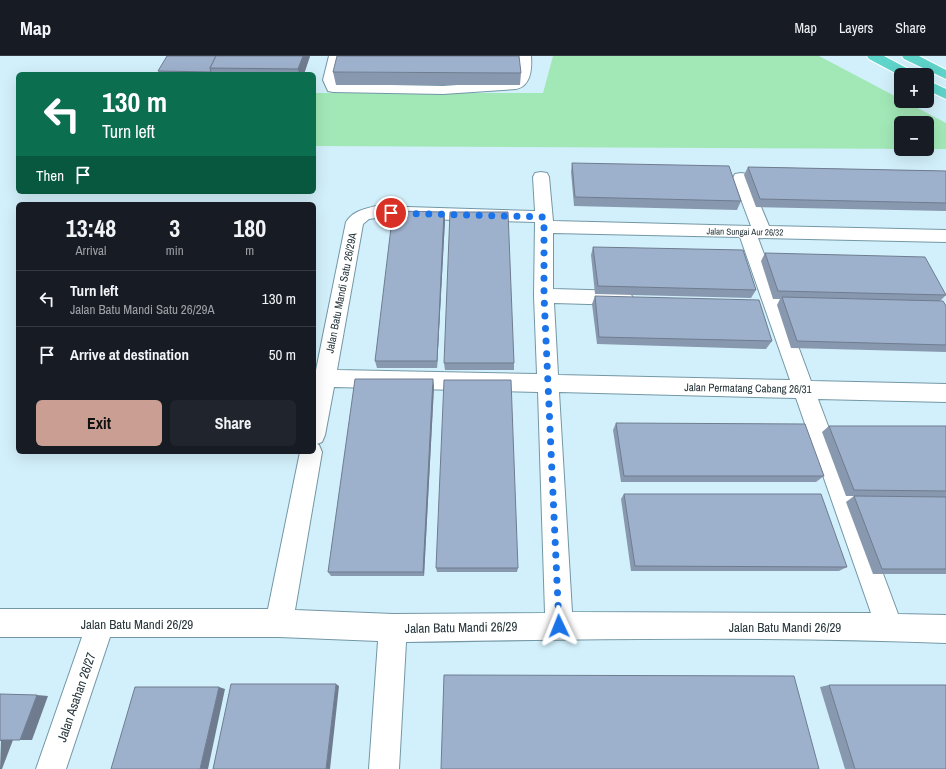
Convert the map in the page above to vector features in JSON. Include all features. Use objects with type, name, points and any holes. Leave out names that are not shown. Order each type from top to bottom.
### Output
[{"type":"highway","points":[[874,56],[896,68]]},
{"type":"highway","points":[[909,56],[946,75]]},
{"type":"highway","points":[[934,88],[946,95]]},
{"type":"street","points":[[336,56],[330,80],[333,88],[443,90],[516,85],[521,82],[523,77],[524,56]]},
{"type":"street","points":[[542,177],[544,222],[544,296],[559,626]]},
{"type":"street","points":[[741,178],[772,302],[802,389],[889,627]]},
{"type":"street","name":"Jalan Batu Mandi Satu 26/29A","points":[[316,425],[355,222],[363,215],[376,212],[544,222]]},
{"type":"street","name":"Jalan Sungai Aur 26/32","points":[[544,222],[944,239]]},
{"type":"street","points":[[544,296],[638,299]]},
{"type":"street","name":"Jalan Permatang Cabang 26/31","points":[[325,378],[946,393]]},
{"type":"street","points":[[279,623],[311,454]]},
{"type":"street","name":"Jalan Batu Mandi 26/29","points":[[0,623],[279,623],[393,628],[559,626],[889,627],[946,629]]},
{"type":"street","name":"Jalan Asahan 26/27","points":[[51,769],[100,624]]},
{"type":"street","points":[[384,769],[393,628]]},
{"type":"green space","points":[[553,56],[819,56],[894,96],[894,108],[918,108],[933,116],[894,116],[894,149],[316,146],[316,93],[543,93]]},
{"type":"green space","points":[[934,117],[946,123],[946,149],[934,149]]},
{"type":"building","points":[[167,56],[216,56],[210,68],[211,72],[158,71]]},
{"type":"building","points":[[216,56],[303,56],[298,69],[210,68]]},
{"type":"building","points":[[337,56],[519,56],[521,73],[333,72]]},
{"type":"building","points":[[572,163],[729,166],[741,201],[575,197]]},
{"type":"building","points":[[748,167],[946,171],[946,203],[760,199]]},
{"type":"building","points":[[393,211],[444,212],[437,361],[375,361]]},
{"type":"building","points":[[450,212],[508,212],[514,363],[444,363]]},
{"type":"building","points":[[593,247],[743,250],[756,290],[598,286]]},
{"type":"building","points":[[765,253],[925,257],[946,295],[778,291]]},
{"type":"building","points":[[595,296],[759,300],[772,341],[599,337]]},
{"type":"building","points":[[782,297],[943,301],[946,306],[946,345],[797,341]]},
{"type":"building","points":[[355,379],[433,379],[423,572],[328,572]]},
{"type":"building","points":[[444,380],[511,380],[518,568],[436,568]]},
{"type":"building","points":[[616,423],[805,424],[824,476],[624,476]]},
{"type":"building","points":[[829,426],[946,426],[946,491],[854,490]]},
{"type":"building","points":[[624,494],[821,494],[847,567],[635,566]]},
{"type":"building","points":[[854,496],[946,497],[946,569],[882,569]]},
{"type":"building","points":[[444,675],[794,676],[819,769],[441,769]]},
{"type":"building","points":[[231,684],[336,684],[326,769],[213,769]]},
{"type":"building","points":[[829,685],[946,685],[946,769],[855,769]]},
{"type":"building","points":[[135,687],[219,687],[200,769],[111,769]]},
{"type":"building","points":[[0,694],[37,695],[20,740],[0,741]]},
{"type":"route","points":[[391,213],[544,217],[544,296],[559,626]]}]
